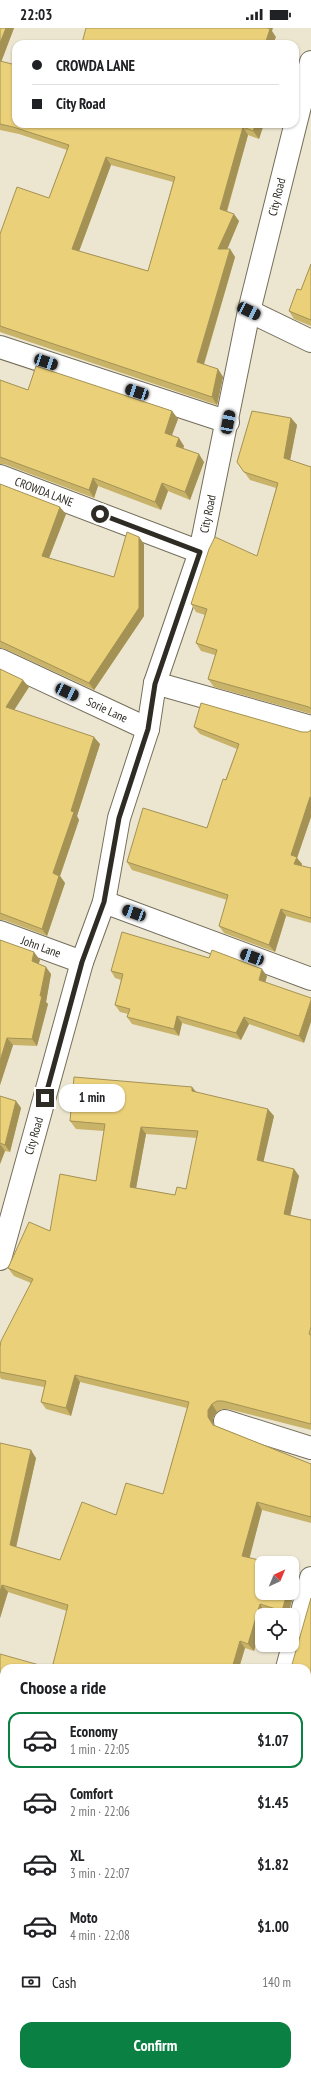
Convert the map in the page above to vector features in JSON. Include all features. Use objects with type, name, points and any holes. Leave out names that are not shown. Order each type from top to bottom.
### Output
[{"type":"street","name":"City Road","points":[[299,110],[311,62]]},
{"type":"street","name":"City Road","points":[[0,1259],[82,962],[104,902],[119,818],[148,729],[155,684],[200,552],[228,422],[249,311],[295,128]]},
{"type":"street","points":[[249,311],[311,341]]},
{"type":"street","points":[[0,347],[228,422]]},
{"type":"street","name":"CROWDA LANE","points":[[0,476],[200,552]]},
{"type":"street","name":"Sorie Lane","points":[[0,660],[148,729]]},
{"type":"street","points":[[155,684],[311,727]]},
{"type":"street","points":[[104,902],[311,979]]},
{"type":"street","name":"John Lane","points":[[0,932],[82,962]]},
{"type":"street","points":[[225,1421],[311,1448]]},
{"type":"street","points":[[288,1664],[311,1578]]},
{"type":"building","points":[[0,28],[6,28],[0,43]]},
{"type":"building","points":[[86,28],[270,29],[266,40],[83,40]]},
{"type":"building","points":[[0,61],[12,64],[12,127],[0,124]]},
{"type":"building","points":[[16,128],[243,128],[220,209],[234,214],[218,249],[230,249],[197,362],[218,369],[212,397],[0,326],[0,234],[17,187],[49,198],[69,145]],"holes":[[[106,157],[175,177],[148,271],[72,249]]]},
{"type":"building","points":[[246,128],[254,128],[253,131]]},
{"type":"building","points":[[311,264],[311,320],[289,311],[297,289],[301,290]]},
{"type":"building","points":[[36,366],[172,411],[165,433],[179,438],[176,446],[199,454],[185,492],[162,483],[155,502],[93,478],[89,490],[0,457],[0,380],[28,390]]},
{"type":"building","points":[[252,411],[291,418],[284,458],[311,467],[311,709],[309,707],[208,679],[217,650],[196,643],[207,609],[191,604],[209,549],[215,537],[257,556],[278,483],[244,472],[237,462]]},
{"type":"building","points":[[0,484],[60,507],[42,556],[114,577],[127,532],[139,537],[139,608],[89,683],[0,641]]},
{"type":"building","points":[[0,669],[23,680],[6,707],[94,737],[71,811],[74,812],[53,873],[59,876],[42,929],[0,913]]},
{"type":"building","points":[[201,703],[302,732],[308,732],[311,730],[311,797],[291,855],[297,857],[294,864],[311,868],[311,918],[281,909],[269,945],[219,926],[228,895],[127,862],[143,808],[207,828],[223,779],[226,780],[239,744],[194,727]]},
{"type":"building","points":[[122,932],[209,958],[212,950],[262,969],[259,980],[311,998],[299,1036],[244,1017],[236,1033],[177,1016],[174,1029],[127,1017],[130,1009],[115,1005],[123,974],[111,971]]},
{"type":"building","points":[[0,940],[34,952],[32,961],[46,967],[40,996],[42,996],[32,1039],[7,1038],[0,1061]]},
{"type":"building","points":[[74,1077],[192,1087],[192,1091],[268,1109],[257,1160],[294,1169],[284,1214],[311,1220],[311,1327],[309,1334],[311,1335],[311,1424],[223,1401],[217,1401],[212,1404],[208,1410],[208,1417],[213,1425],[311,1464],[311,1517],[257,1502],[242,1556],[255,1559],[255,1600],[285,1600],[283,1608],[273,1608],[260,1604],[259,1608],[255,1608],[255,1621],[248,1644],[240,1641],[233,1664],[53,1664],[68,1605],[2,1585],[0,1592],[0,1443],[31,1450],[10,1545],[60,1560],[82,1502],[116,1515],[126,1483],[163,1494],[189,1402],[75,1375],[66,1408],[41,1402],[46,1381],[0,1372],[1,1341],[33,1279],[8,1268],[29,1222],[50,1231],[60,1174],[96,1181],[105,1124],[70,1121]],"holes":[[[141,1127],[198,1131],[186,1189],[177,1187],[175,1195],[130,1187]]]},
{"type":"building","points":[[0,1096],[16,1101],[5,1145],[0,1143]]},
{"type":"building","points":[[311,1598],[311,1664],[292,1664],[296,1652],[299,1652],[299,1640]]},
{"type":"building","points":[[0,1654],[36,1664],[0,1664]]},
{"type":"route","points":[[45,1098],[82,962],[104,902],[119,818],[148,729],[155,684],[200,552],[100,514]]}]
